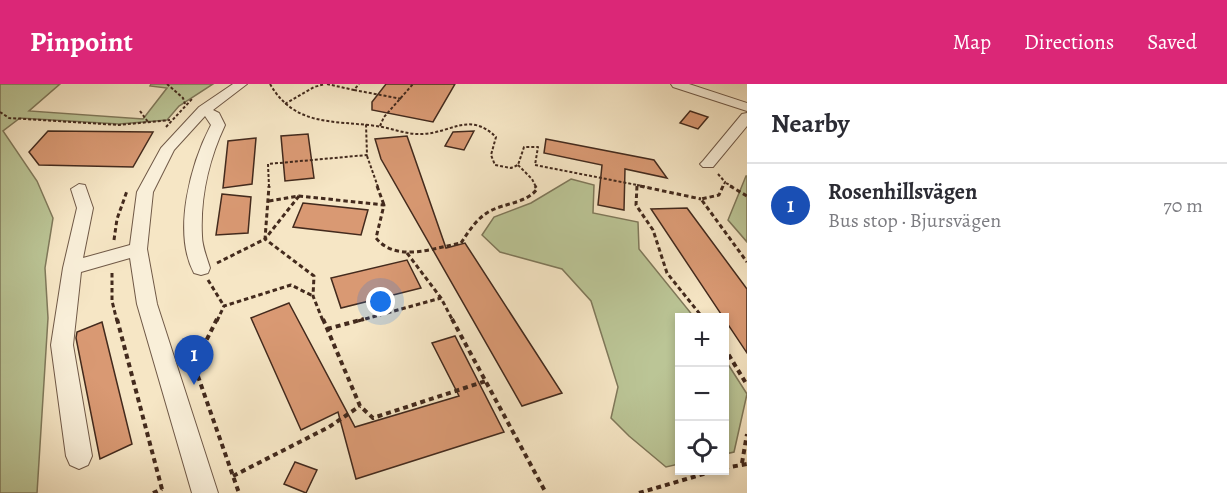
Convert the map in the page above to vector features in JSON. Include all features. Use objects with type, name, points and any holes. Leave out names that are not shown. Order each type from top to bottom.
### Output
[{"type":"street","points":[[205,493],[147,304],[138,249],[145,192],[168,148],[204,110],[241,84]]},
{"type":"street","points":[[677,84],[714,90],[747,107]]},
{"type":"street","points":[[201,268],[193,238],[195,199],[207,147],[218,125],[214,116],[204,110]]},
{"type":"street","points":[[708,164],[747,117]]},
{"type":"street","points":[[731,136],[747,141]]},
{"type":"street","points":[[79,189],[85,208],[72,268],[62,345],[79,456]]},
{"type":"street","points":[[72,268],[138,249]]},
{"type":"path","points":[[167,84],[183,98],[185,104]]},
{"type":"path","points":[[270,84],[285,104],[310,119],[366,124],[423,134],[449,126],[477,124],[496,137],[491,150],[491,159],[495,165],[511,168],[518,165],[524,147],[538,147],[535,165],[702,199],[719,195],[725,182]]},
{"type":"path","points":[[285,104],[298,99],[316,85],[326,84],[402,99]]},
{"type":"path","points":[[354,90],[359,84]]},
{"type":"path","points":[[380,126],[384,117],[413,84]]},
{"type":"path","points":[[140,111],[148,122]]},
{"type":"path","points":[[0,112],[9,118],[118,124],[171,120]]},
{"type":"path","points":[[366,124],[367,155],[384,205],[376,238],[384,248],[407,253],[461,243],[474,222],[485,210],[532,196],[537,189],[532,179],[518,165]]},
{"type":"path","points":[[265,239],[269,201],[268,164],[367,155]]},
{"type":"path","points":[[708,164],[725,182],[747,196]]},
{"type":"path","points":[[637,184],[636,205],[653,230],[667,273],[699,313]]},
{"type":"path","points":[[224,306],[201,268],[231,258],[265,239],[299,196]]},
{"type":"path","points":[[269,201],[299,196],[384,205]]},
{"type":"path","points":[[702,199],[747,262]]},
{"type":"path","points":[[265,239],[314,276],[313,296],[326,329],[360,406],[373,418],[486,381]]},
{"type":"path","points":[[407,253],[441,298],[546,493]]},
{"type":"path","points":[[238,493],[194,365],[224,306],[291,285],[313,296]]},
{"type":"path","points":[[326,329],[441,298]]},
{"type":"path","points":[[729,355],[747,385]]},
{"type":"path","points":[[233,476],[329,427],[360,406]]},
{"type":"path","points":[[729,467],[745,463],[747,435]]},
{"type":"path","points":[[639,493],[703,475]]},
{"type":"path","points":[[153,493],[162,489]]},
{"type":"green space","points":[[0,84],[60,84],[29,111],[143,119],[167,88],[150,86],[151,84],[213,84],[179,106],[167,120],[119,124],[20,118],[3,131],[37,181],[53,218],[45,268],[48,318],[37,493],[0,493]]},
{"type":"green space","points":[[747,176],[747,242],[728,220]]},
{"type":"green space","points":[[571,179],[594,185],[593,213],[638,222],[639,249],[691,313],[675,313],[675,465],[666,467],[611,418],[618,387],[591,301],[562,269],[500,252],[482,235],[494,217],[531,203]]},
{"type":"green space","points":[[729,366],[747,394],[734,452],[729,453]]},
{"type":"building","points":[[386,84],[455,84],[433,122],[372,110],[372,102]]},
{"type":"building","points":[[690,111],[708,117],[698,129],[680,123]]},
{"type":"building","points":[[48,131],[153,132],[133,167],[39,165],[29,152]]},
{"type":"building","points":[[474,131],[464,150],[445,146],[453,132]]},
{"type":"building","points":[[308,134],[314,178],[285,181],[281,136]]},
{"type":"building","points":[[407,136],[446,248],[465,243],[562,393],[522,406],[381,159],[375,139]]},
{"type":"building","points":[[256,138],[252,184],[223,188],[228,141]]},
{"type":"building","points":[[546,139],[654,160],[667,178],[625,169],[624,210],[598,205],[602,165],[544,153]]},
{"type":"building","points":[[222,194],[251,197],[248,233],[216,235]]},
{"type":"building","points":[[303,203],[368,210],[361,235],[293,227]]},
{"type":"building","points":[[687,208],[747,289],[747,353],[729,326],[729,313],[720,313],[651,209]]},
{"type":"building","points":[[407,260],[421,288],[341,308],[331,278]]},
{"type":"building","points":[[289,303],[355,427],[459,396],[432,343],[455,336],[504,432],[356,479],[338,412],[301,430],[251,318]]},
{"type":"building","points":[[102,322],[132,444],[100,459],[76,338],[77,332]]},
{"type":"building","points":[[295,462],[317,470],[306,493],[284,484]]},
{"type":"place","name":"Rosenhillsvägen","points":[[194,385]]}]
